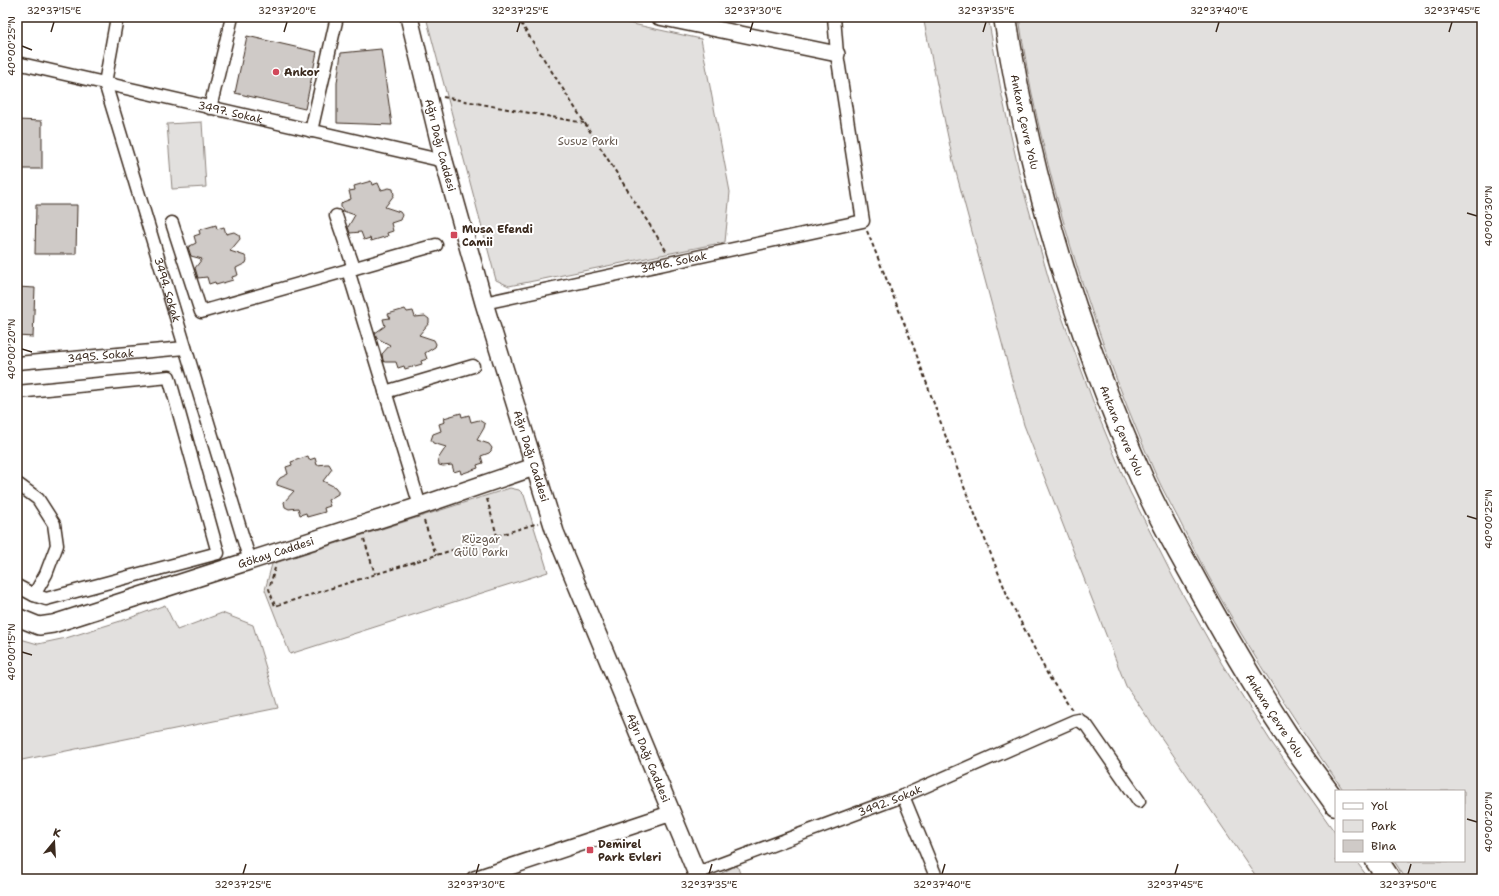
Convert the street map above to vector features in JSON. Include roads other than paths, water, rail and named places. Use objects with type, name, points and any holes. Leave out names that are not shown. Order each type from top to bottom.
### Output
[{"type":"highway","name":"Ankara Çevre Yolu","points":[[1005,17],[1020,102],[1036,175],[1080,325],[1116,417],[1144,482],[1206,602],[1288,737],[1335,803]]},
{"type":"highway","points":[[1378,862],[1389,879]]},
{"type":"main road","name":"Ağrı Dağı Caddesi","points":[[409,17],[444,161],[484,303],[551,519],[698,876]]},
{"type":"main road","name":"Gökay Caddesi","points":[[17,617],[39,626],[53,624],[420,506],[534,467]]},
{"type":"street","name":"3494. Sokak","points":[[117,17],[105,83],[250,561]]},
{"type":"street","points":[[210,108],[232,17]]},
{"type":"street","points":[[311,131],[337,17]]},
{"type":"street","points":[[659,17],[837,54],[834,17]]},
{"type":"street","name":"3496. Sokak","points":[[484,303],[863,221],[837,54]]},
{"type":"street","name":"3497. Sokak","points":[[17,63],[444,161]]},
{"type":"street","points":[[336,216],[385,392],[420,506]]},
{"type":"street","points":[[172,223],[201,312],[436,245]]},
{"type":"street","name":"3495. Sokak","points":[[17,363],[185,348]]},
{"type":"street","points":[[385,392],[473,366]]},
{"type":"street","points":[[17,392],[169,377],[218,553],[46,599],[34,595],[17,586]]},
{"type":"street","points":[[17,485],[38,499],[54,524],[57,545],[46,574],[34,595]]},
{"type":"street","name":"3492. Sokak","points":[[698,876],[903,796],[1079,720],[1087,726],[1139,800]]},
{"type":"street","points":[[903,796],[937,879]]},
{"type":"street","points":[[474,879],[672,813]]},
{"type":"place","name":"Ankor","points":[[276,72]]},
{"type":"place","name":"Musa Efendi Camii","points":[[454,235]]},
{"type":"place","name":"Demirel Park Evleri","points":[[590,850]]},
{"type":"park label","name":"Susuz Parkı","points":[[588,141]]},
{"type":"park label","name":"Rüzgar Gülü Parkı","points":[[481,545]]}]
